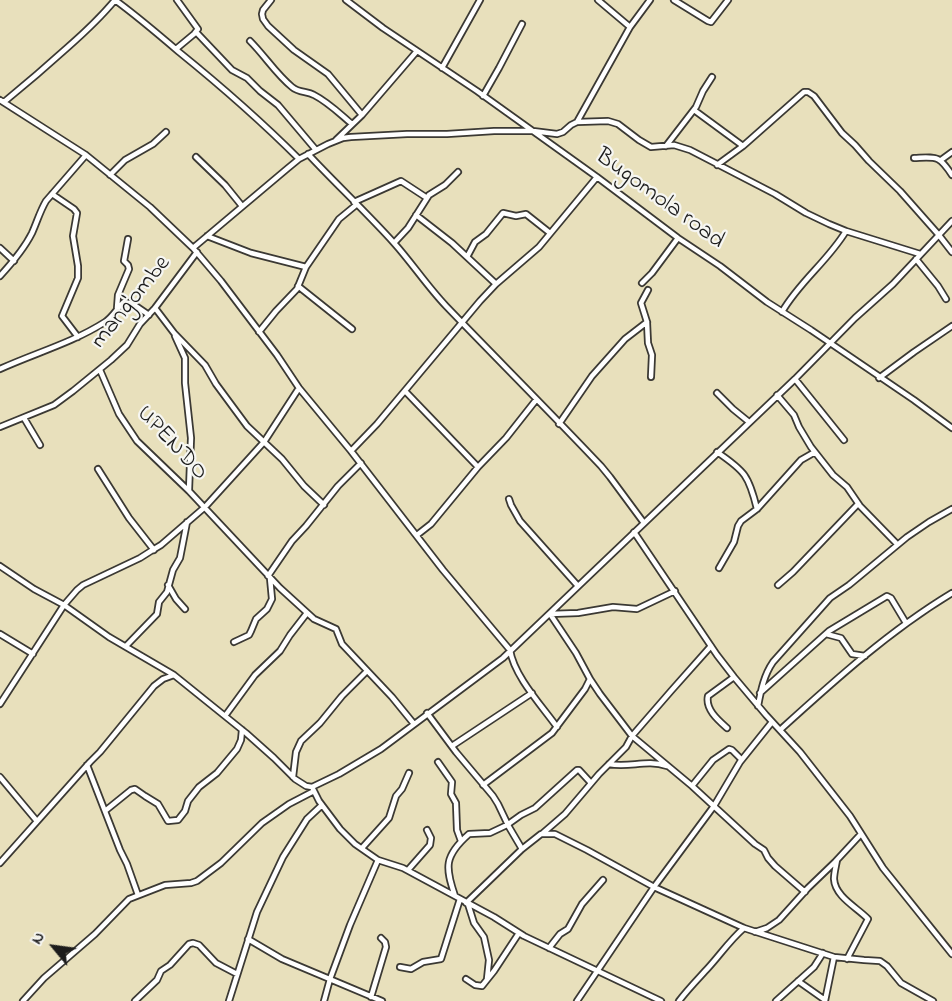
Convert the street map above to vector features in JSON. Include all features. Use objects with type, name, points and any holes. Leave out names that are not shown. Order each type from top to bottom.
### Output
[{"type":"street","points":[[298,159],[255,117],[133,12],[115,0],[78,38],[26,85],[2,101],[86,155],[150,207],[195,250],[277,355],[299,388],[351,450],[443,570],[510,650],[513,663],[557,727]]},
{"type":"street","points":[[177,0],[197,28],[196,32],[232,70],[247,78],[260,92],[278,105],[316,150]]},
{"type":"street","points":[[271,0],[262,14],[268,26],[294,50],[328,74],[362,115]]},
{"type":"street","name":"Bugomola road","points":[[346,0],[533,131],[782,312],[952,428]]},
{"type":"street","points":[[354,6],[360,0]]},
{"type":"street","points":[[442,68],[480,0]]},
{"type":"street","points":[[598,0],[630,27]]},
{"type":"street","points":[[335,141],[375,135],[494,131],[560,134],[577,122],[630,27],[650,0]]},
{"type":"street","points":[[674,0],[710,22],[728,0]]},
{"type":"street","points":[[483,96],[522,24]]},
{"type":"street","points":[[176,49],[196,32]]},
{"type":"street","points":[[250,41],[291,86],[298,91],[314,94],[352,124]]},
{"type":"street","points":[[335,141],[362,115],[417,51]]},
{"type":"street","points":[[666,146],[694,110],[712,77]]},
{"type":"street","points":[[717,165],[743,146],[804,92],[808,92],[842,133],[895,185],[952,252]]},
{"type":"street","points":[[694,110],[743,146]]},
{"type":"street","points":[[577,122],[614,123],[649,146],[674,146],[690,150],[775,194],[815,218],[918,256],[946,299]]},
{"type":"street","points":[[110,175],[125,160],[153,144],[166,132]]},
{"type":"street","name":"mang'ombe","points":[[0,427],[54,405],[100,370],[124,348],[207,236],[298,159],[335,141]]},
{"type":"street","points":[[941,160],[952,152]]},
{"type":"street","points":[[308,154],[394,243],[428,286],[610,477],[644,523]]},
{"type":"street","points":[[0,276],[14,261],[32,234],[42,208],[86,155]]},
{"type":"street","points":[[196,157],[225,185],[242,206]]},
{"type":"street","points":[[914,158],[932,157],[941,160],[952,175]]},
{"type":"street","points":[[394,243],[408,228],[427,198],[458,172]]},
{"type":"street","points":[[351,450],[377,424],[496,284],[539,247],[597,177]]},
{"type":"street","points":[[259,332],[298,286],[306,267],[339,219],[355,203],[401,181],[427,198]]},
{"type":"street","points":[[52,194],[77,213],[73,236],[78,278],[62,316],[78,337]]},
{"type":"street","points":[[467,257],[475,242],[486,234],[503,213],[516,216],[526,214],[550,232]]},
{"type":"street","points":[[416,216],[452,243],[496,284]]},
{"type":"street","points":[[23,1001],[49,973],[109,920],[129,899],[165,885],[197,881],[221,863],[262,823],[400,735],[495,664],[550,614],[855,318],[893,284],[952,220]]},
{"type":"street","points":[[782,312],[790,298],[825,260],[846,231]]},
{"type":"street","points":[[207,236],[251,253],[306,267]]},
{"type":"street","points":[[642,283],[678,238]]},
{"type":"street","points":[[117,311],[118,295],[129,269],[129,265],[124,261],[128,239]]},
{"type":"street","points":[[0,248],[14,261]]},
{"type":"street","points":[[298,286],[352,329]]},
{"type":"street","points":[[648,290],[641,301],[652,355],[651,377]]},
{"type":"street","points":[[0,369],[78,337],[110,319],[122,303],[133,304],[149,315]]},
{"type":"street","points":[[155,308],[174,333],[203,362],[216,384],[250,429],[282,459],[304,486],[324,505]]},
{"type":"street","points":[[559,424],[598,368],[625,339],[647,322]]},
{"type":"street","points":[[879,378],[952,326]]},
{"type":"street","points":[[174,333],[185,358],[185,383],[191,438],[189,491]]},
{"type":"street","name":"UPENDO","points":[[100,370],[119,414],[137,441],[205,507],[269,577],[307,613],[318,621],[336,628],[342,644],[414,724]]},
{"type":"street","points":[[795,378],[844,440]]},
{"type":"street","points":[[0,703],[76,590],[154,550],[205,507],[264,442],[299,388]]},
{"type":"street","points":[[405,391],[478,467]]},
{"type":"street","points":[[717,393],[749,422]]},
{"type":"street","points":[[777,395],[794,415],[815,452],[833,475],[847,487],[858,504],[897,544]]},
{"type":"street","points":[[417,535],[431,524],[478,467],[507,438],[536,400]]},
{"type":"street","points":[[24,418],[40,445]]},
{"type":"street","points":[[717,452],[736,465],[747,478],[757,509]]},
{"type":"street","points":[[719,568],[734,542],[739,523],[757,509],[799,462],[815,452]]},
{"type":"street","points":[[234,642],[249,635],[255,618],[267,609],[272,599],[269,577],[292,541],[338,486],[361,463]]},
{"type":"street","points":[[98,469],[129,519],[154,550]]},
{"type":"street","points":[[509,499],[520,521],[578,586]]},
{"type":"street","points":[[778,585],[858,504]]},
{"type":"street","points":[[758,706],[767,670],[826,602],[897,544],[952,509]]},
{"type":"street","points":[[126,646],[156,616],[158,604],[167,591],[173,570],[180,558],[187,522]]},
{"type":"street","points":[[634,532],[734,677],[772,723],[800,752],[843,808],[883,868],[952,954]]},
{"type":"street","points":[[0,566],[34,589],[64,605],[109,637],[174,675],[242,730],[293,777],[313,789],[340,829],[378,860],[408,870],[519,933],[661,1001]]},
{"type":"street","points":[[168,585],[185,609]]},
{"type":"street","points":[[550,614],[578,614],[614,607],[637,609],[675,591]]},
{"type":"street","points":[[780,730],[906,623],[952,593]]},
{"type":"street","points":[[760,693],[826,634],[887,596],[891,598],[906,623]]},
{"type":"street","points":[[225,716],[255,675],[280,651],[307,613]]},
{"type":"street","points":[[550,614],[607,705],[632,736],[764,850],[775,866],[805,892]]},
{"type":"street","points":[[0,634],[33,654]]},
{"type":"street","points":[[826,634],[841,638],[852,654],[865,656]]},
{"type":"street","points":[[467,903],[522,849],[566,814],[711,646]]},
{"type":"street","points":[[293,777],[297,747],[367,671]]},
{"type":"street","points":[[0,863],[36,820],[100,752],[154,686],[174,675]]},
{"type":"street","points":[[727,728],[713,714],[706,698],[734,677]]},
{"type":"street","points":[[483,785],[557,727],[590,679]]},
{"type":"street","points":[[452,746],[532,693]]},
{"type":"street","points":[[427,713],[498,804],[507,825],[522,849]]},
{"type":"street","points":[[577,1001],[654,888],[714,806],[741,759],[772,723]]},
{"type":"street","points":[[105,811],[131,790],[136,789],[158,804],[168,821],[178,820],[199,787],[217,773],[237,749],[242,730]]},
{"type":"street","points":[[692,786],[712,760],[729,749],[732,749],[741,759]]},
{"type":"street","points":[[438,762],[452,780],[451,794],[456,803],[457,830],[461,841]]},
{"type":"street","points":[[609,764],[625,766],[654,762],[670,767]]},
{"type":"street","points":[[87,765],[138,895]]},
{"type":"street","points":[[400,967],[411,969],[423,962],[441,959],[458,898],[448,876],[448,864],[461,841],[469,834],[490,833],[535,808],[577,770],[591,783]]},
{"type":"street","points":[[362,848],[389,818],[396,796],[409,773]]},
{"type":"street","points":[[0,777],[36,820]]},
{"type":"street","points":[[229,1001],[257,912],[285,852],[307,819],[322,805]]},
{"type":"street","points":[[408,870],[430,845],[431,838],[427,830]]},
{"type":"street","points":[[543,833],[565,838],[654,888],[744,928],[834,957],[880,961],[901,983],[933,1001]]},
{"type":"street","points":[[755,932],[776,922],[861,834]]},
{"type":"street","points":[[324,1001],[350,924],[378,860]]},
{"type":"street","points":[[837,860],[835,884],[846,900],[868,920],[847,959]]},
{"type":"street","points":[[549,948],[560,934],[568,929],[582,904],[603,880]]},
{"type":"street","points":[[467,903],[474,923],[484,938],[489,960],[488,979]]},
{"type":"street","points":[[679,1001],[744,928]]},
{"type":"street","points":[[466,979],[479,987],[482,986],[519,933]]},
{"type":"street","points":[[369,999],[386,947],[381,938]]},
{"type":"street","points":[[248,939],[282,959],[330,979],[369,999],[382,1001]]},
{"type":"street","points":[[135,1001],[157,980],[161,971],[193,943],[199,945],[216,963],[237,974]]},
{"type":"street","points":[[776,1001],[814,967],[823,953]]},
{"type":"street","points":[[798,981],[825,1000],[834,957]]}]
